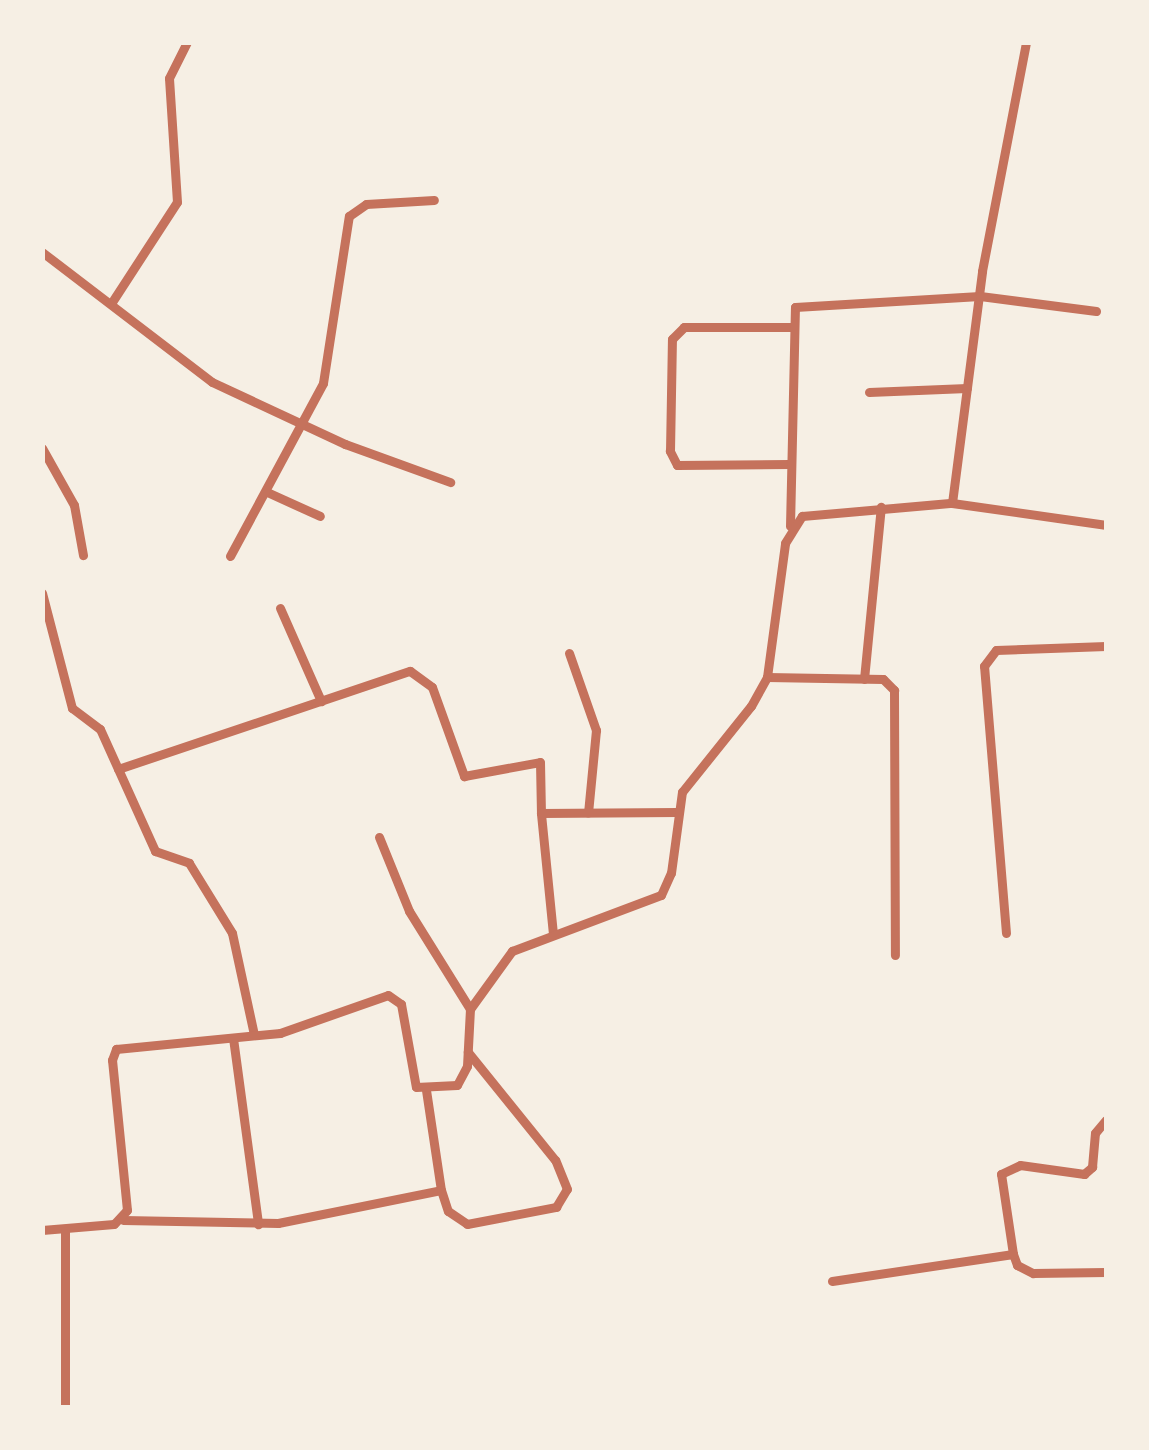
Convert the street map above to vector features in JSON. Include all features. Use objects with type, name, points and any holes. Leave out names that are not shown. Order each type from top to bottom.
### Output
[{"type":"street","points":[[112,302],[177,202],[169,78],[187,42]]},
{"type":"street","points":[[952,502],[980,296],[1026,42]]},
{"type":"street","points":[[230,556],[306,426],[323,383],[350,216],[366,204],[434,200]]},
{"type":"street","points":[[42,252],[112,302],[194,371],[306,426],[450,482]]},
{"type":"street","points":[[123,1220],[127,1194],[112,1060],[116,1049],[300,1028],[388,995],[401,1004],[412,1081],[426,1090],[457,1085],[465,1076],[470,1008],[512,951],[661,896],[671,873],[678,812],[691,776],[752,706],[767,677],[790,526],[792,327],[801,303],[980,296],[1096,310]]},
{"type":"street","points":[[789,464],[676,465],[670,451],[672,339],[684,326],[792,327]]},
{"type":"street","points":[[869,392],[967,388]]},
{"type":"street","points":[[42,448],[74,505],[83,556]]},
{"type":"street","points":[[267,492],[320,516]]},
{"type":"street","points":[[790,526],[802,516],[952,502],[1106,526]]},
{"type":"street","points":[[864,679],[881,506]]},
{"type":"street","points":[[42,593],[72,708],[100,728],[154,852],[189,863],[232,933],[254,1035]]},
{"type":"street","points":[[280,608],[321,701]]},
{"type":"street","points":[[1006,933],[984,666],[996,650],[1106,646]]},
{"type":"street","points":[[569,653],[596,730],[588,813]]},
{"type":"street","points":[[118,769],[410,671],[424,676],[456,768],[473,777],[540,762],[545,774],[541,813],[553,934]]},
{"type":"street","points":[[767,677],[883,679],[894,690],[895,955]]},
{"type":"street","points":[[541,813],[678,812]]},
{"type":"street","points":[[380,837],[409,911],[470,1008]]},
{"type":"street","points":[[234,1038],[258,1224]]},
{"type":"street","points":[[426,1090],[441,1190],[456,1222],[477,1226],[566,1199],[555,1160],[466,1050]]},
{"type":"street","points":[[1106,1120],[1095,1133],[1092,1167],[1084,1174],[1020,1165],[1001,1174],[1017,1265],[1033,1273],[1106,1272]]},
{"type":"street","points":[[42,1230],[65,1231],[123,1220],[258,1224],[308,1220],[441,1190]]},
{"type":"street","points":[[65,1231],[65,1408]]},
{"type":"street","points":[[832,1281],[1014,1254]]}]
